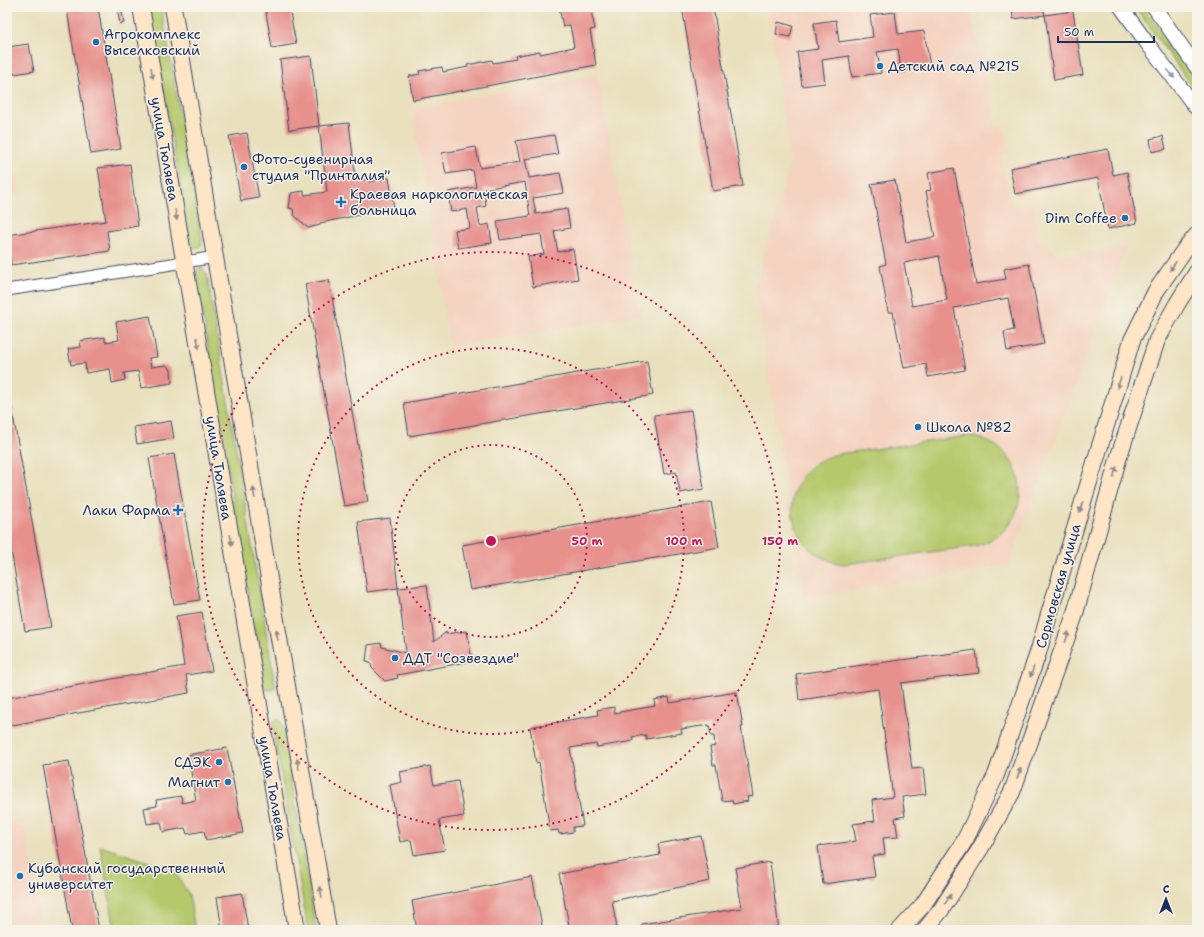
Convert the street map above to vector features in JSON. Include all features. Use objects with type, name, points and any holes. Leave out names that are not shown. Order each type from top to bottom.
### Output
[{"type":"main road","name":"улица Тюляева","points":[[141,7],[297,930]]},
{"type":"main road","name":"улица Тюляева","points":[[173,7],[216,257],[288,704],[328,930]]},
{"type":"main road","name":"Сормовская улица","points":[[900,930],[923,905],[965,840],[996,775],[1038,653],[1132,340],[1156,291],[1197,234]]},
{"type":"main road","name":"Сормовская улица","points":[[925,930],[941,910],[980,848],[1008,797],[1032,737],[1074,617],[1119,456],[1157,340],[1197,272]]},
{"type":"main road","points":[[989,788],[1008,797]]},
{"type":"street","points":[[1121,7],[1147,44],[1197,109]]},
{"type":"street","points":[[1154,7],[1197,68]]},
{"type":"street","points":[[7,290],[216,257]]},
{"type":"shaded area","name":"Школа №82","points":[[767,7],[970,7],[996,125],[1004,126],[1011,152],[1001,155],[1012,207],[1033,205],[1039,239],[1061,257],[1127,246],[1009,565],[804,598],[755,289],[791,161]]},
{"type":"shaded area","points":[[598,75],[640,315],[450,347],[413,116],[417,107]]},
{"type":"shaded area","points":[[7,118],[19,192],[7,194]]},
{"type":"shaded area","name":"Кубанский государственный университет","points":[[7,803],[11,821],[24,820],[42,930],[7,930]]},
{"type":"green space","points":[[149,7],[161,7],[202,240],[201,246],[198,249],[193,247],[190,242]]},
{"type":"green space","points":[[1135,7],[1143,7],[1197,81],[1197,93]]},
{"type":"green space","points":[[202,268],[207,275],[275,685],[274,689],[271,690],[266,690],[263,685],[196,273],[198,269]]},
{"type":"green space","points":[[968,436],[990,442],[1006,454],[1016,470],[1020,488],[1018,506],[1010,523],[996,537],[975,546],[844,564],[822,558],[806,545],[796,529],[792,511],[794,493],[802,476],[817,462],[838,454]]},
{"type":"green space","points":[[277,719],[281,721],[283,726],[316,930],[308,930],[273,728],[273,722]]},
{"type":"green space","points":[[100,846],[174,870],[189,895],[195,930],[115,930]]},
{"type":"building","points":[[98,7],[121,149],[91,154],[67,10]]},
{"type":"building","points":[[121,7],[124,23],[120,24],[117,8]]},
{"type":"building","points":[[265,7],[289,7],[296,44],[272,48]]},
{"type":"building","points":[[559,7],[590,7],[595,29],[590,30],[596,65],[413,100],[409,76],[420,74],[419,71],[442,67],[443,72],[492,60],[493,63],[516,59],[515,56],[540,51],[540,54],[574,47],[570,25],[563,27]]},
{"type":"building","points":[[682,7],[713,7],[743,186],[713,191]]},
{"type":"building","points":[[1012,7],[1043,7],[1045,15],[1013,19]]},
{"type":"building","points":[[1073,11],[1083,75],[1054,80],[1045,15]]},
{"type":"building","points":[[895,12],[898,34],[924,31],[930,66],[901,71],[898,49],[877,52],[881,73],[852,77],[849,56],[822,60],[825,83],[802,86],[797,52],[818,49],[814,23],[836,20],[839,42],[873,37],[870,15]]},
{"type":"building","points":[[778,22],[793,26],[790,37],[776,34]]},
{"type":"building","points":[[29,44],[34,71],[7,75],[7,47]]},
{"type":"building","points":[[311,56],[319,126],[289,130],[280,60]]},
{"type":"building","points":[[349,123],[356,181],[368,179],[369,182],[389,178],[394,208],[320,223],[320,225],[308,228],[294,215],[293,209],[289,208],[291,193],[304,191],[304,195],[327,192],[319,126]]},
{"type":"building","name":"Фото-сувенирная студия \"Принталия\"","points":[[247,133],[259,198],[241,201],[229,136]]},
{"type":"building","points":[[554,135],[558,154],[525,159],[529,178],[560,173],[564,193],[533,198],[536,214],[567,209],[570,228],[554,231],[558,252],[573,249],[578,279],[533,287],[528,257],[544,254],[541,234],[500,240],[497,221],[530,216],[525,182],[484,189],[486,206],[477,208],[480,226],[489,224],[492,243],[458,248],[455,230],[470,228],[467,209],[451,212],[448,192],[476,187],[473,170],[446,174],[442,153],[476,147],[480,168],[520,162],[516,141]]},
{"type":"building","points":[[1163,136],[1166,149],[1152,152],[1150,139]]},
{"type":"building","points":[[1108,149],[1113,175],[1127,172],[1137,223],[1108,229],[1098,178],[1015,194],[1010,168]]},
{"type":"building","points":[[130,164],[138,226],[107,231],[110,251],[11,265],[7,235],[106,221],[98,168]]},
{"type":"building","points":[[954,168],[976,284],[1006,279],[1004,269],[1029,264],[1044,344],[1007,351],[1004,332],[1014,330],[1008,298],[954,308],[965,370],[928,377],[926,364],[904,368],[893,312],[888,312],[880,266],[886,264],[871,184],[895,180],[906,242],[935,237],[926,191],[931,190],[928,173]],"holes":[[[939,256],[947,300],[912,306],[904,263]]]},
{"type":"building","points":[[329,280],[368,502],[344,506],[305,284]]},
{"type":"building","points":[[150,316],[157,357],[149,358],[151,367],[166,365],[171,370],[172,383],[141,388],[138,371],[124,373],[125,380],[112,383],[110,369],[86,373],[85,363],[71,365],[68,349],[81,347],[80,341],[105,337],[105,342],[119,340],[116,322]]},
{"type":"building","points":[[647,361],[653,395],[409,436],[404,403]]},
{"type":"building","points":[[7,382],[51,627],[25,631],[7,527]]},
{"type":"building","points":[[691,410],[704,489],[680,493],[676,472],[664,474],[654,415]]},
{"type":"building","points":[[171,421],[174,438],[137,444],[134,427]]},
{"type":"building","points":[[174,454],[200,600],[174,604],[149,458]]},
{"type":"building","points":[[711,502],[719,547],[470,590],[462,545]]},
{"type":"building","points":[[390,518],[398,588],[367,592],[358,522]]},
{"type":"building","points":[[427,585],[434,642],[446,632],[446,634],[467,631],[472,661],[397,675],[398,678],[385,681],[372,668],[370,662],[366,661],[368,645],[381,643],[382,647],[406,653],[398,588]]},
{"type":"building","points":[[202,612],[212,671],[186,675],[189,693],[7,726],[7,698],[184,666],[176,616]]},
{"type":"building","points":[[976,650],[979,673],[901,683],[912,769],[923,768],[926,794],[902,797],[905,816],[895,818],[898,837],[883,838],[885,854],[872,856],[875,877],[823,884],[818,846],[856,841],[853,824],[875,821],[872,800],[893,797],[878,689],[799,700],[796,674]]},
{"type":"building","points":[[737,692],[743,727],[741,727],[753,796],[747,797],[748,801],[733,804],[732,800],[722,801],[716,765],[713,765],[710,747],[715,746],[714,736],[711,736],[709,725],[681,729],[682,733],[646,739],[646,735],[632,737],[633,741],[597,747],[596,744],[570,748],[583,826],[573,827],[573,832],[559,834],[558,830],[550,831],[539,762],[536,763],[530,727],[598,715],[597,710],[614,707],[614,713],[655,706],[654,700],[669,697],[670,703]]},
{"type":"building","points":[[227,748],[243,833],[206,840],[204,831],[187,834],[185,828],[163,832],[161,822],[147,824],[144,808],[157,806],[156,800],[181,796],[182,803],[196,800],[188,755]]},
{"type":"building","points":[[69,761],[99,930],[72,930],[43,765]]},
{"type":"building","points":[[430,766],[434,785],[458,781],[464,816],[439,820],[445,850],[414,855],[411,840],[400,842],[390,785],[402,782],[400,772]]},
{"type":"building","points":[[701,836],[710,881],[612,901],[617,927],[600,930],[570,930],[559,874],[660,855],[658,844]]},
{"type":"building","points":[[770,862],[779,930],[639,930],[642,924],[742,908],[735,868]]},
{"type":"building","points":[[532,877],[543,930],[417,930],[412,901]]},
{"type":"building","points":[[242,893],[248,930],[222,930],[217,897]]},
{"type":"place","name":"Агрокомплекс Выселковский","points":[[96,42]]},
{"type":"place","name":"Детский сад №215","points":[[880,66]]},
{"type":"place","name":"Фото-сувенирная студия \"Принталия\"","points":[[244,167]]},
{"type":"place","name":"Краевая наркологическая больница","points":[[341,202]]},
{"type":"place","name":"Dim Coffee","points":[[1125,218]]},
{"type":"place","name":"Школа №82","points":[[918,427]]},
{"type":"place","name":"Лаки Фарма","points":[[178,510]]},
{"type":"place","name":"ДДТ \"Созвездие\"","points":[[395,658]]},
{"type":"place","name":"СДЭК","points":[[219,762]]},
{"type":"place","name":"Магнит","points":[[228,782]]},
{"type":"place","name":"Кубанский государственный университет","points":[[20,876]]}]
